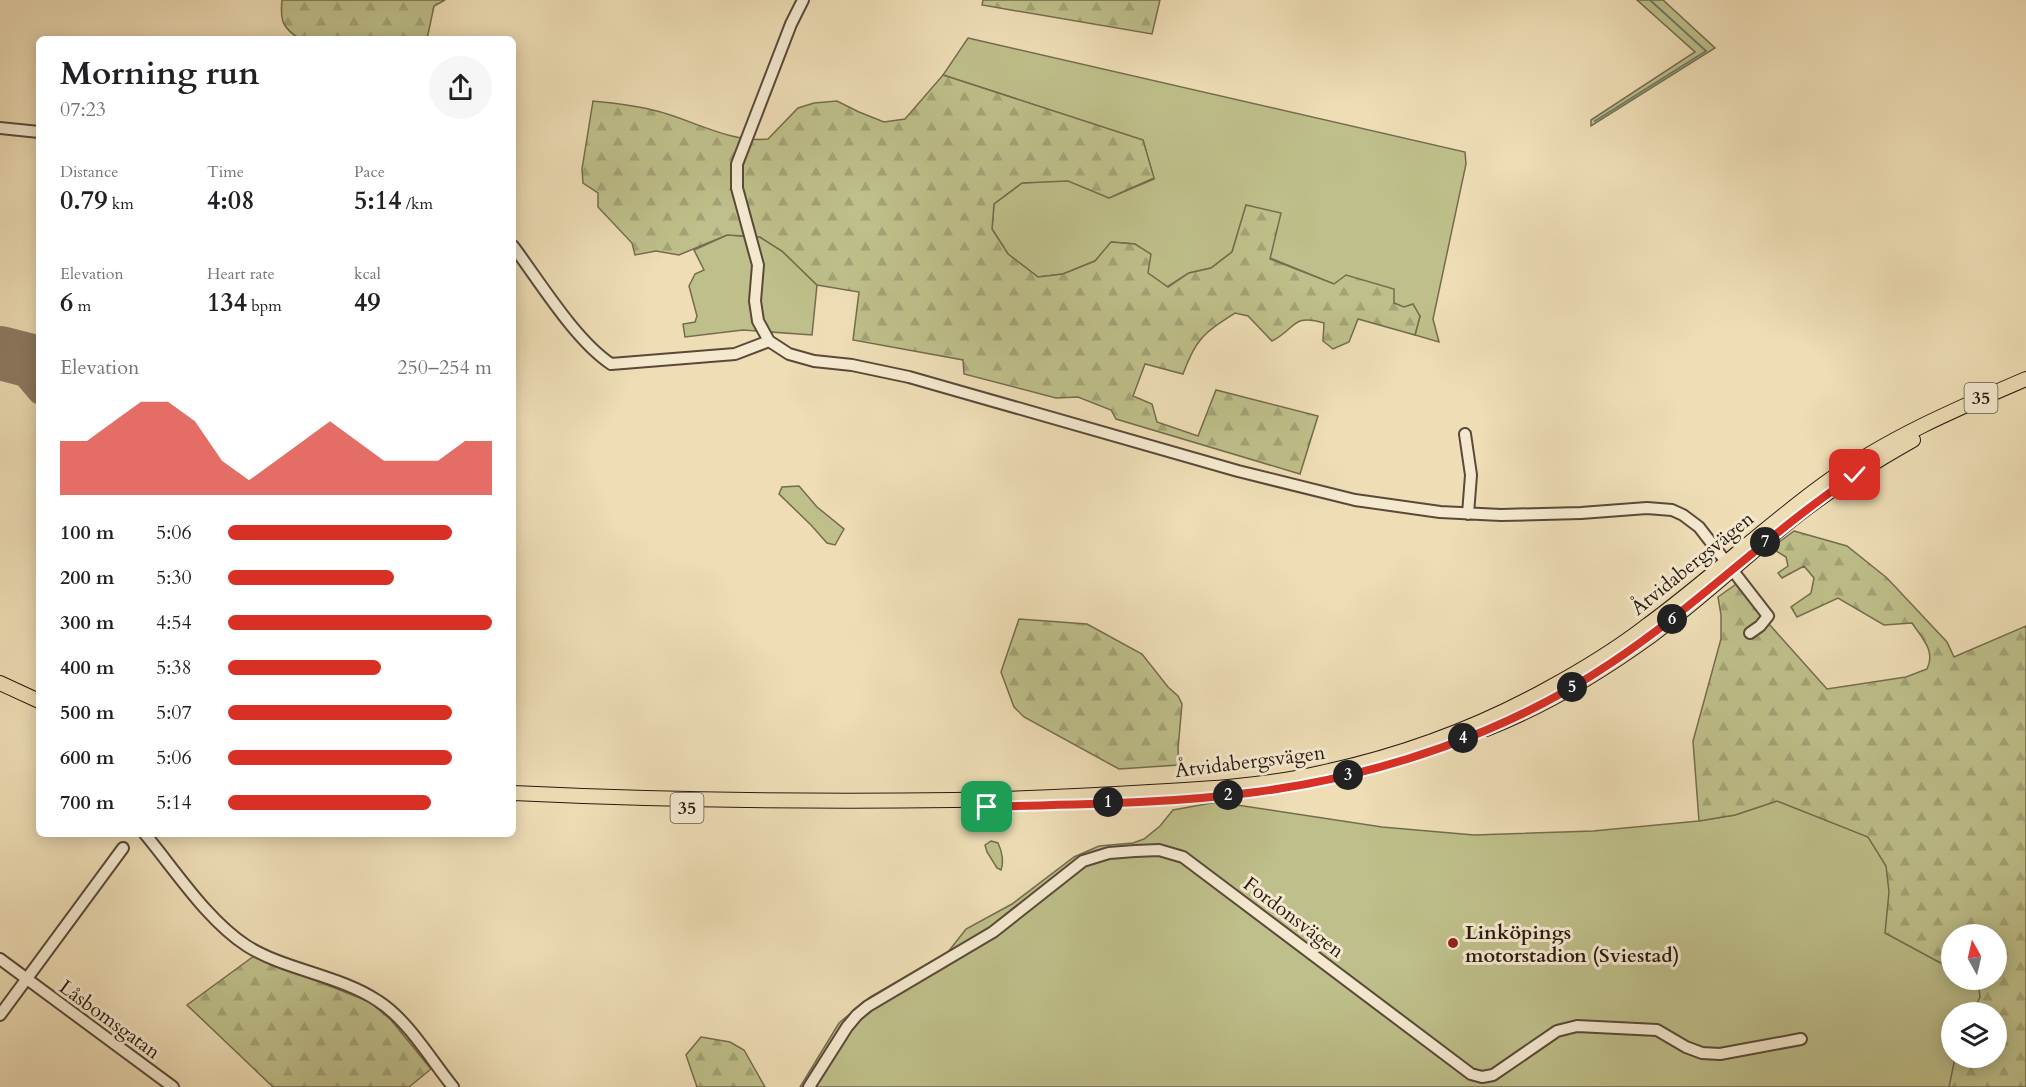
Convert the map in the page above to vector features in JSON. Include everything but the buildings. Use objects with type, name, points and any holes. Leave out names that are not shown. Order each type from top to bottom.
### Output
[{"type":"main road","name":"Åtvidabergsvägen","points":[[516,801],[733,809],[964,808],[1187,798],[1292,787],[1397,762],[1456,741],[1527,711],[1583,681],[1636,646],[1826,482],[1879,448],[1919,427],[2026,379]]},
{"type":"main road","name":"Åtvidabergsvägen","points":[[516,794],[744,801],[986,799],[1223,788],[1300,777],[1395,754],[1452,734],[1522,703],[1578,672],[1632,637],[1865,469],[1931,430],[2026,388]]},
{"type":"main road","points":[[0,674],[36,691]]},
{"type":"main road","points":[[0,683],[36,700]]},
{"type":"street","points":[[803,0],[791,24],[737,164],[737,188],[758,265],[755,310],[760,328],[777,348],[801,358],[909,376],[1324,494],[1383,505],[1468,513],[1543,514],[1660,508],[1683,515],[1699,527],[1768,616],[1750,633]]},
{"type":"street","points":[[0,129],[36,132]]},
{"type":"street","points":[[516,250],[579,334],[591,348],[611,364],[735,354],[769,341]]},
{"type":"street","points":[[1465,434],[1471,475],[1468,513]]},
{"type":"street","points":[[147,837],[204,906],[234,936],[261,953],[363,992],[378,1001],[400,1020],[453,1087]]},
{"type":"street","points":[[0,1015],[123,848]]},
{"type":"street","name":"Fordonsvägen","points":[[809,1087],[847,1027],[868,1006],[993,932],[1083,861],[1109,853],[1135,851],[1159,850],[1183,857],[1471,1074],[1482,1077],[1493,1075],[1557,1031],[1577,1026],[1657,1030],[1686,1047],[1702,1053],[1720,1054],[1801,1039]]},
{"type":"street","name":"Låsbomsgatan","points":[[0,959],[173,1087]]},
{"type":"green space","points":[[282,0],[445,0],[434,6],[428,36],[296,36],[286,27],[281,13]]},
{"type":"green space","points":[[983,0],[1160,0],[1152,34],[982,5]]},
{"type":"green space","points":[[1637,0],[1663,0],[1715,48],[1591,126],[1591,120],[1695,52]]},
{"type":"green space","points":[[968,38],[1465,152],[1466,164],[1433,319],[1439,342],[1415,335],[1420,316],[1394,303],[1334,284],[1270,258],[1246,206],[1232,252],[1211,268],[1189,273],[1167,287],[1148,273],[1135,244],[1112,242],[1095,261],[1063,274],[1038,277],[1008,254],[992,229],[994,204],[1022,183],[1068,180],[1109,198],[1154,179],[1143,140],[943,75]]},
{"type":"green space","points":[[943,75],[1143,140],[1154,178],[1109,198],[1068,181],[1022,183],[994,204],[992,229],[1008,254],[1038,277],[1063,274],[1095,261],[1111,242],[1135,244],[1151,254],[1148,273],[1168,287],[1189,273],[1211,268],[1232,252],[1246,205],[1281,213],[1270,259],[1334,284],[1346,275],[1394,289],[1394,303],[1404,307],[1413,304],[1420,316],[1415,335],[1358,319],[1349,342],[1333,349],[1323,341],[1324,323],[1314,320],[1300,321],[1272,341],[1248,316],[1235,313],[1202,337],[1192,352],[1183,374],[1145,364],[1133,396],[1152,404],[1157,422],[1198,436],[1216,390],[1318,416],[1300,474],[1116,419],[1111,410],[1078,397],[1056,398],[964,374],[963,360],[853,340],[859,292],[817,285],[782,251],[760,237],[727,235],[679,255],[656,251],[635,255],[632,243],[598,207],[598,193],[583,183],[582,169],[593,101],[649,109],[739,138],[768,139],[798,108],[814,103],[837,101],[884,122],[905,119]]},
{"type":"green space","points":[[727,235],[760,237],[782,251],[817,285],[812,335],[743,330],[685,337],[683,324],[695,322],[697,316],[689,286],[695,274],[704,270],[694,250]]},
{"type":"green space","points":[[799,486],[817,507],[844,529],[835,545],[827,543],[779,494],[782,487]]},
{"type":"green space","points":[[1794,531],[1847,546],[1887,578],[1947,642],[1954,657],[2026,626],[2026,1087],[1949,1087],[1953,1068],[2007,1068],[2007,1002],[1978,1002],[1979,990],[2007,990],[2007,924],[1941,924],[1941,963],[1885,933],[1889,892],[1886,866],[1868,837],[1777,801],[1735,815],[1699,821],[1693,741],[1721,639],[1718,597],[1739,582],[1753,606],[1827,689],[1906,677],[1927,669],[1929,662],[1927,645],[1912,623],[1884,625],[1838,598],[1797,617],[1791,607],[1811,593],[1814,578],[1804,566],[1782,578],[1778,573],[1788,566],[1786,557],[1771,548]]},
{"type":"green space","points":[[1019,619],[1087,624],[1142,654],[1178,696],[1182,704],[1179,765],[1119,769],[1024,717],[1014,707],[1001,672]]},
{"type":"green space","name":"Linköpings motorstadion (Sviestad)","points":[[1777,801],[1969,849],[2003,924],[1941,924],[1941,990],[2007,990],[2007,934],[2026,976],[2026,1087],[800,1087],[839,1023],[870,997],[948,952],[966,929],[1012,904],[1074,857],[1099,846],[1133,843],[1144,839],[1160,826],[1173,810],[1217,802],[1382,827],[1474,835],[1593,831],[1699,821],[1735,815]]},
{"type":"green space","points":[[991,841],[998,843],[1001,849],[1001,870],[997,868],[987,852],[985,845]]},
{"type":"green space","points":[[254,956],[370,1002],[391,1020],[431,1069],[409,1087],[273,1087],[187,1005]]},
{"type":"green space","points":[[701,1037],[730,1042],[744,1050],[765,1087],[697,1087],[686,1055]]},
{"type":"waterway","points":[[1595,121],[1706,51],[1650,0]]},
{"type":"taxiway","points":[[0,354],[16,366],[36,389]]},
{"type":"runway","points":[[0,353],[36,362]]},
{"type":"place","name":"Linköpings motorstadion (Sviestad)","points":[[1453,943]]},
{"type":"route","points":[[987,807],[1187,798],[1292,787],[1397,762],[1456,741],[1527,711],[1583,681],[1609,664],[1653,634],[1801,513],[1855,475]]}]
